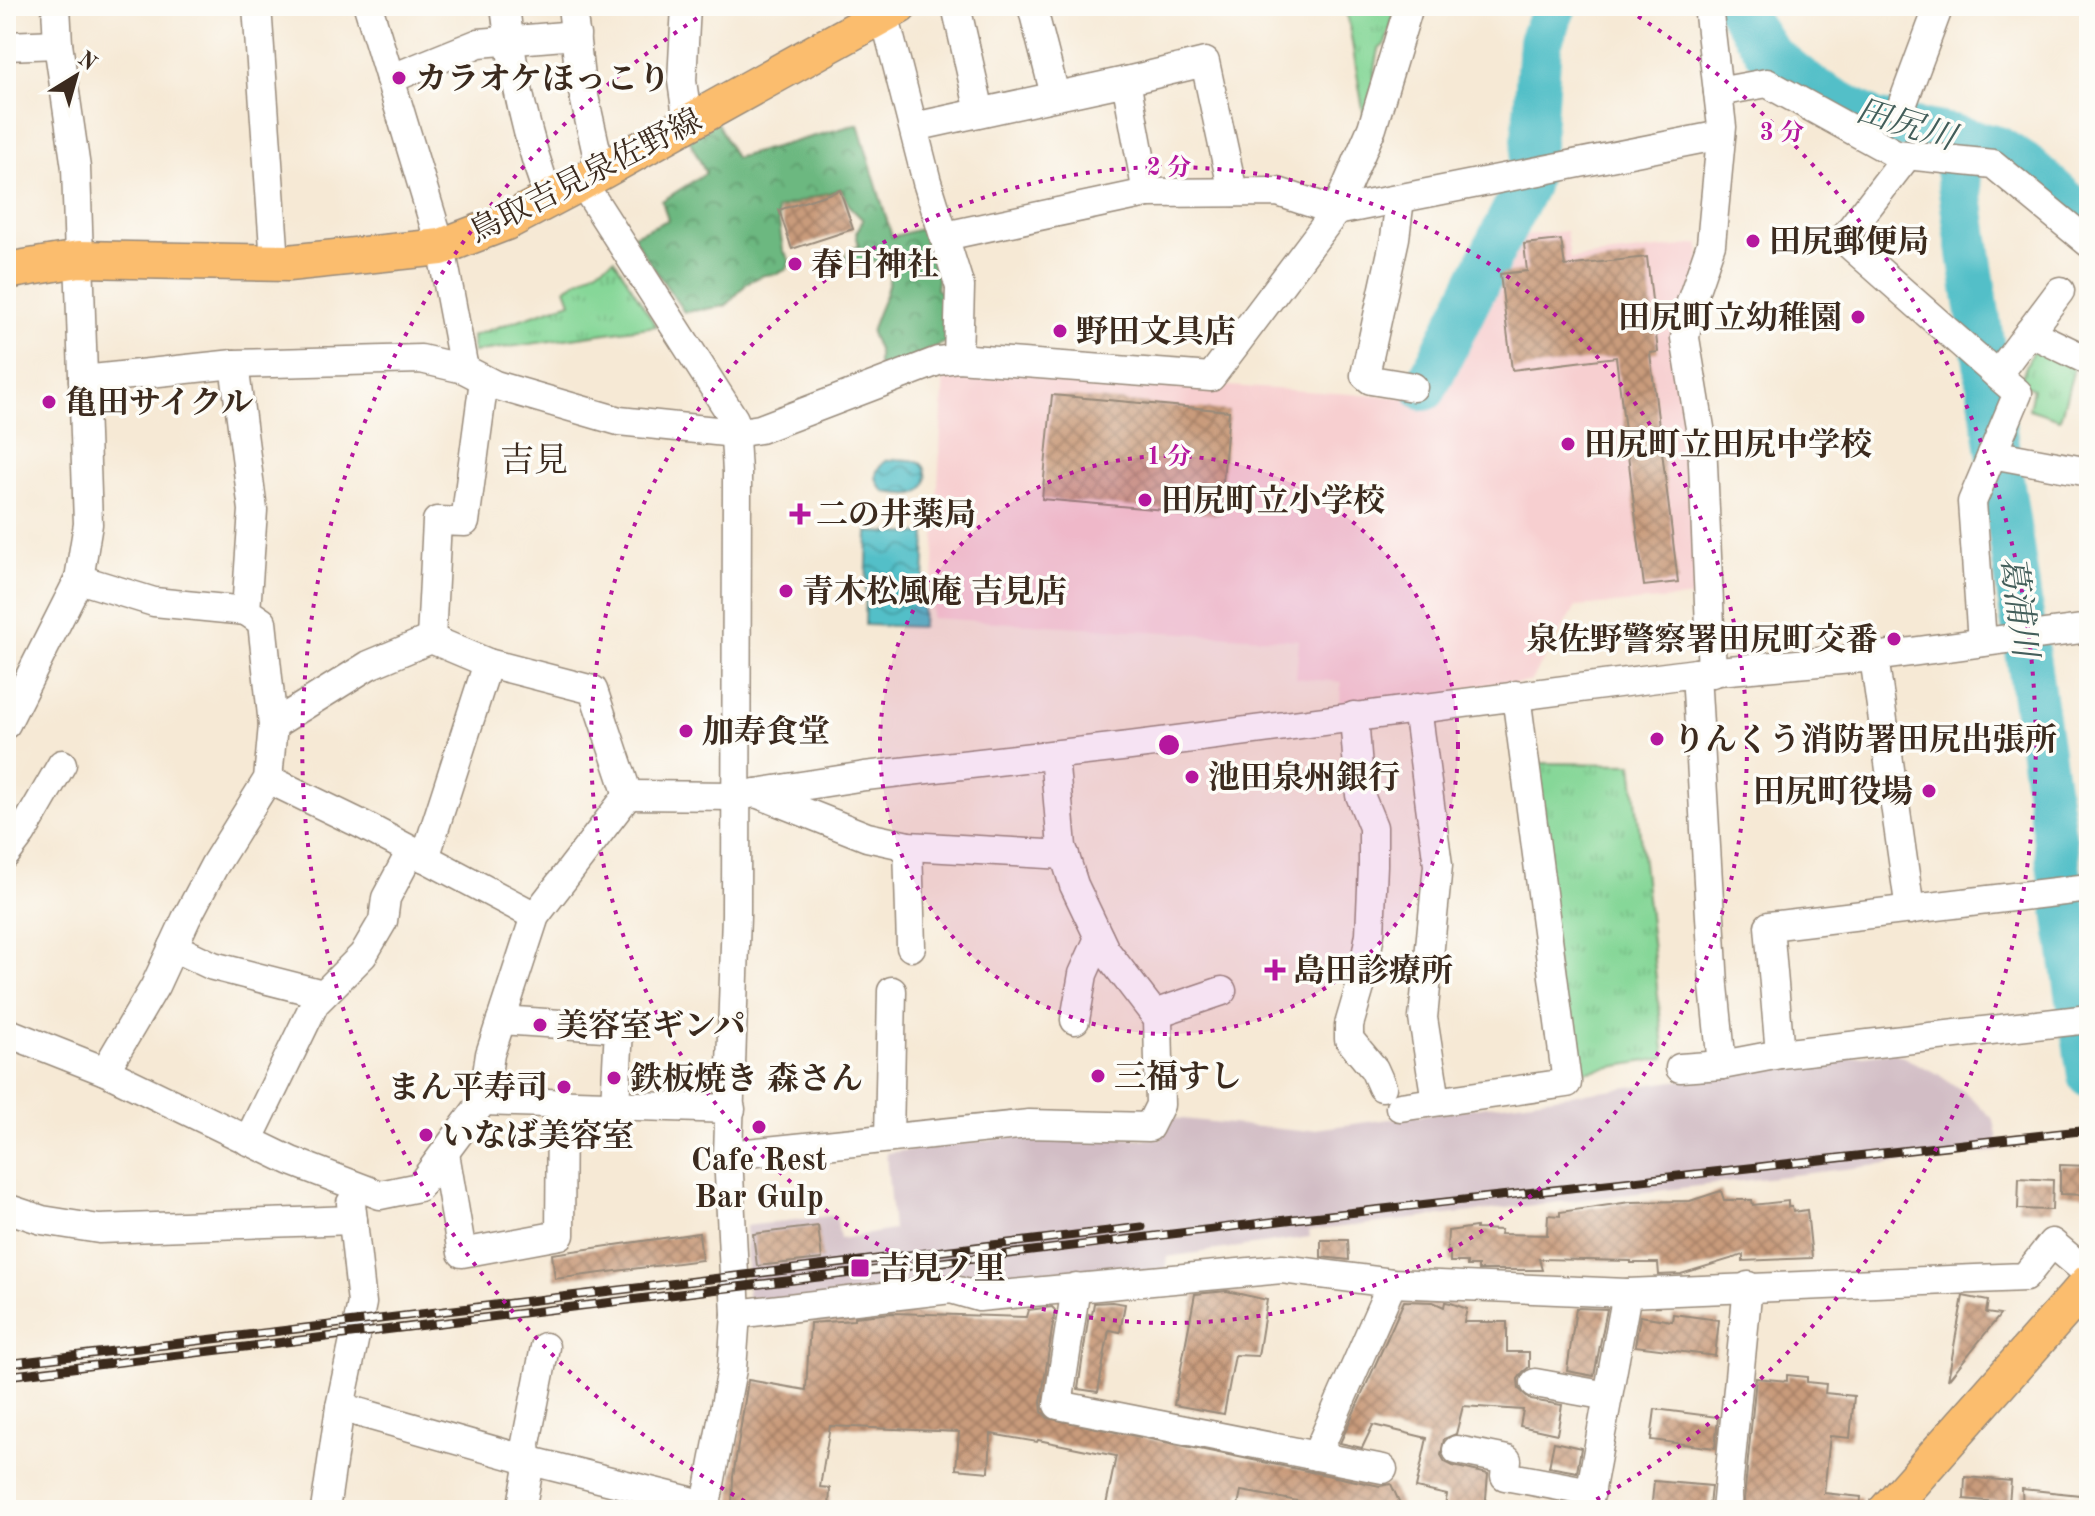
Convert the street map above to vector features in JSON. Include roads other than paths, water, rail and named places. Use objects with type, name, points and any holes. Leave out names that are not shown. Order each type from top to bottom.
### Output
[{"type":"main road","name":"鳥取吉見泉佐野線","points":[[6,271],[79,259],[275,262],[441,247],[506,222],[592,177],[888,9]]},
{"type":"main road","points":[[1887,1510],[2088,1280]]},
{"type":"street","points":[[6,722],[79,579],[88,524],[76,168],[58,44],[56,6]]},
{"type":"street","points":[[257,6],[275,262]]},
{"type":"street","points":[[368,6],[441,247],[474,374],[465,522],[437,521],[431,639]]},
{"type":"street","points":[[505,6],[509,40],[534,156],[549,198]]},
{"type":"street","points":[[340,1407],[706,1507],[732,1369],[736,1314],[728,1155],[746,795],[734,419],[592,177],[572,6]]},
{"type":"street","points":[[686,6],[682,81],[688,123]]},
{"type":"street","points":[[956,6],[980,112]]},
{"type":"street","points":[[1032,6],[1055,95]]},
{"type":"street","points":[[83,380],[234,364],[421,359],[619,421],[735,433],[760,429],[938,361],[958,358],[1211,377],[1336,211],[1372,128],[1409,6]]},
{"type":"street","points":[[1708,6],[1721,135],[1711,244],[1690,305],[1685,338],[1702,440],[1704,673],[1714,986],[1722,1065]]},
{"type":"street","points":[[1901,108],[1939,6]]},
{"type":"street","points":[[888,9],[927,182],[960,287],[958,358]]},
{"type":"street","points":[[390,79],[479,43],[576,35]]},
{"type":"street","points":[[6,46],[58,44]]},
{"type":"street","points":[[914,127],[1205,62],[1233,192]]},
{"type":"street","points":[[1126,81],[1147,193]]},
{"type":"street","points":[[1718,92],[1767,83],[1896,154],[1993,164],[2089,243]]},
{"type":"street","points":[[945,236],[1147,193],[1278,192],[1336,211],[1721,135]]},
{"type":"street","points":[[1907,156],[1843,239],[2018,393],[1972,502],[1982,642]]},
{"type":"street","points":[[1400,199],[1395,238],[1365,375],[1371,380],[1413,387]]},
{"type":"street","points":[[1997,375],[2060,291]]},
{"type":"street","points":[[2029,332],[2089,361]]},
{"type":"street","points":[[234,364],[253,510],[246,611]]},
{"type":"street","points":[[1992,454],[2089,472]]},
{"type":"street","points":[[79,579],[154,602],[246,611],[262,622],[273,725],[268,779],[214,866],[155,986],[105,1071]]},
{"type":"street","points":[[628,795],[746,795],[865,776],[1054,755],[1516,695],[1874,657],[2089,628]]},
{"type":"street","points":[[273,725],[369,665],[431,639],[488,663],[593,690],[628,795]]},
{"type":"street","points":[[1874,657],[1910,910]]},
{"type":"street","points":[[248,1141],[315,1003],[363,955],[383,921],[386,898],[418,854],[488,663]]},
{"type":"street","points":[[1354,716],[1360,795],[1373,827],[1373,865],[1370,934],[1361,984],[1349,1025],[1349,1039],[1374,1069],[1391,1097],[1436,1101],[1567,1083],[1516,695]]},
{"type":"street","points":[[1417,708],[1438,865],[1423,1018],[1436,1101]]},
{"type":"street","points":[[728,1155],[1029,1124],[1149,1127],[1160,1105],[1158,1019],[1105,950],[1074,885],[1065,855],[1054,755]]},
{"type":"street","points":[[6,854],[22,833],[62,764]]},
{"type":"street","points":[[268,779],[535,916]]},
{"type":"street","points":[[6,1032],[105,1071],[291,1161],[380,1195],[419,1187],[483,1101],[490,1054],[535,916],[628,795]]},
{"type":"street","points":[[746,795],[867,837],[908,846],[1065,855]]},
{"type":"street","points":[[908,846],[911,947]]},
{"type":"street","points":[[1780,1054],[1769,926],[2089,888]]},
{"type":"street","points":[[1075,1020],[1083,974],[1099,938]]},
{"type":"street","points":[[173,947],[213,966],[323,994]]},
{"type":"street","points":[[889,1138],[892,991]]},
{"type":"street","points":[[1154,1014],[1222,991]]},
{"type":"street","points":[[1680,1068],[2089,1019]]},
{"type":"street","points":[[501,1020],[619,1028],[615,1105]]},
{"type":"street","points":[[483,1101],[731,1109]]},
{"type":"street","points":[[445,1153],[462,1253],[560,1235],[561,1104]]},
{"type":"street","points":[[325,1510],[340,1407],[362,1303],[349,1183]]},
{"type":"street","points":[[6,1208],[42,1220],[99,1229],[353,1220]]},
{"type":"street","points":[[736,1314],[951,1289],[979,1297],[1282,1269],[1392,1283],[1627,1293],[2025,1277],[2052,1243],[2088,1280]]},
{"type":"street","points":[[1316,1456],[1392,1283]]},
{"type":"street","points":[[1726,1510],[1748,1286]]},
{"type":"street","points":[[1076,1287],[1058,1405],[1383,1469]]},
{"type":"street","points":[[1457,1450],[1507,1460],[1505,1476],[1589,1501],[1627,1293]]},
{"type":"street","points":[[521,1510],[528,1473],[526,1443],[545,1347]]},
{"type":"street","points":[[1535,1383],[1608,1396]]},
{"type":"water","points":[[886,460],[918,462],[925,468],[924,487],[914,494],[885,492],[876,476]]},
{"type":"water","points":[[868,532],[926,534],[922,627],[865,625]]},
{"type":"waterway","points":[[1425,389],[1526,185],[1532,159],[1540,42],[1555,6]]},
{"type":"waterway","name":"田尻川","points":[[1737,6],[1768,53],[1812,88],[1874,121],[1998,148],[2028,167],[2089,222]]},
{"type":"waterway","name":"葛浦川","points":[[1952,136],[2089,1075]]},
{"type":"railway","points":[[6,1376],[1303,1218],[2089,1130]]},
{"type":"railway","points":[[6,1364],[1142,1227]]},
{"type":"place","name":"カラオケほっこり","points":[[399,78]]},
{"type":"place","name":"田尻郵便局","points":[[1753,241]]},
{"type":"place","name":"春日神社","points":[[795,264]]},
{"type":"place","name":"田尻町立幼稚園","points":[[1858,317]]},
{"type":"place","name":"野田文具店","points":[[1060,331]]},
{"type":"place","name":"亀田サイクル","points":[[49,402]]},
{"type":"place","name":"田尻町立田尻中学校","points":[[1568,444]]},
{"type":"place","name":"田尻町立小学校","points":[[1145,500]]},
{"type":"place","name":"二の井薬局","points":[[800,514]]},
{"type":"place","name":"青木松風庵 吉見店","points":[[786,591]]},
{"type":"place","name":"泉佐野警察署田尻町交番","points":[[1894,639]]},
{"type":"place","name":"加寿食堂","points":[[686,731]]},
{"type":"place","name":"りんくう消防署田尻出張所","points":[[1657,739]]},
{"type":"place","name":"池田泉州銀行","points":[[1192,777]]},
{"type":"place","name":"田尻町役場","points":[[1929,791]]},
{"type":"place","name":"島田診療所","points":[[1275,970]]},
{"type":"place","name":"美容室ギンパ","points":[[540,1025]]},
{"type":"place","name":"三福すし","points":[[1098,1076]]},
{"type":"place","name":"鉄板焼き 森さん","points":[[614,1078]]},
{"type":"place","name":"まん平寿司","points":[[564,1087]]},
{"type":"place","name":"Cafe Rest Bar Gulp","points":[[759,1127]]},
{"type":"place","name":"いなば美容室","points":[[426,1135]]},
{"type":"place","name":"吉見ノ里","points":[[860,1268]]},
{"type":"district","name":"吉見","points":[[534,459]]}]
